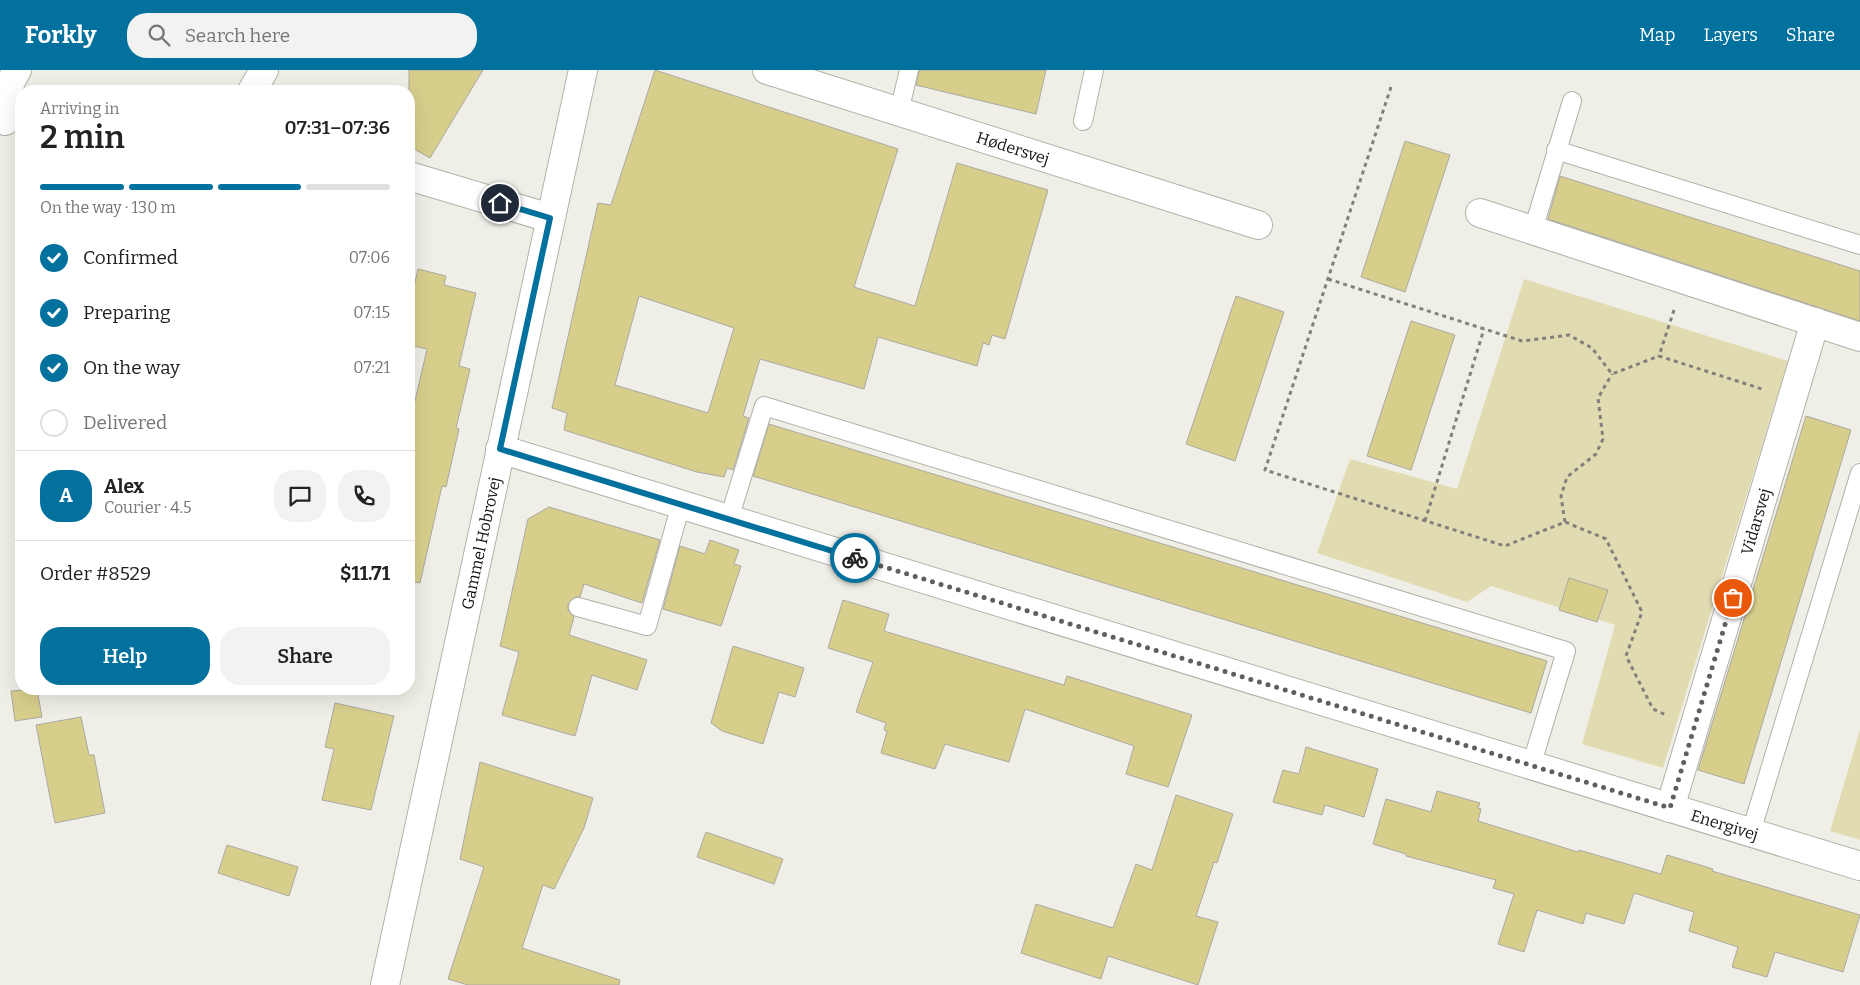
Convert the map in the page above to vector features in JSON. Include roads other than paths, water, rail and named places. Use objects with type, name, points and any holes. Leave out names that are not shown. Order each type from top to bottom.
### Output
[{"type":"street","points":[[9,122],[9,85],[17,70]]},
{"type":"street","points":[[255,85],[264,70]]},
{"type":"street","name":"Gammel Hobrovej","points":[[385,985],[583,70]]},
{"type":"street","name":"Hødersvej","points":[[767,70],[1258,225]]},
{"type":"street","points":[[415,178],[550,218]]},
{"type":"street","points":[[1480,213],[1860,337]]},
{"type":"street","name":"Vidarsvej","points":[[1670,808],[1815,322]]},
{"type":"street","name":"Energivej","points":[[500,449],[1860,866]]},
{"type":"lane","points":[[899,112],[909,70]]},
{"type":"lane","points":[[1083,121],[1094,70]]},
{"type":"lane","points":[[1533,230],[1572,101]]},
{"type":"lane","points":[[1556,150],[1860,245]]},
{"type":"lane","points":[[729,519],[764,406],[1566,651],[1531,766]]},
{"type":"lane","points":[[1751,832],[1860,473]]},
{"type":"lane","points":[[578,607],[647,626],[681,504]]}]
